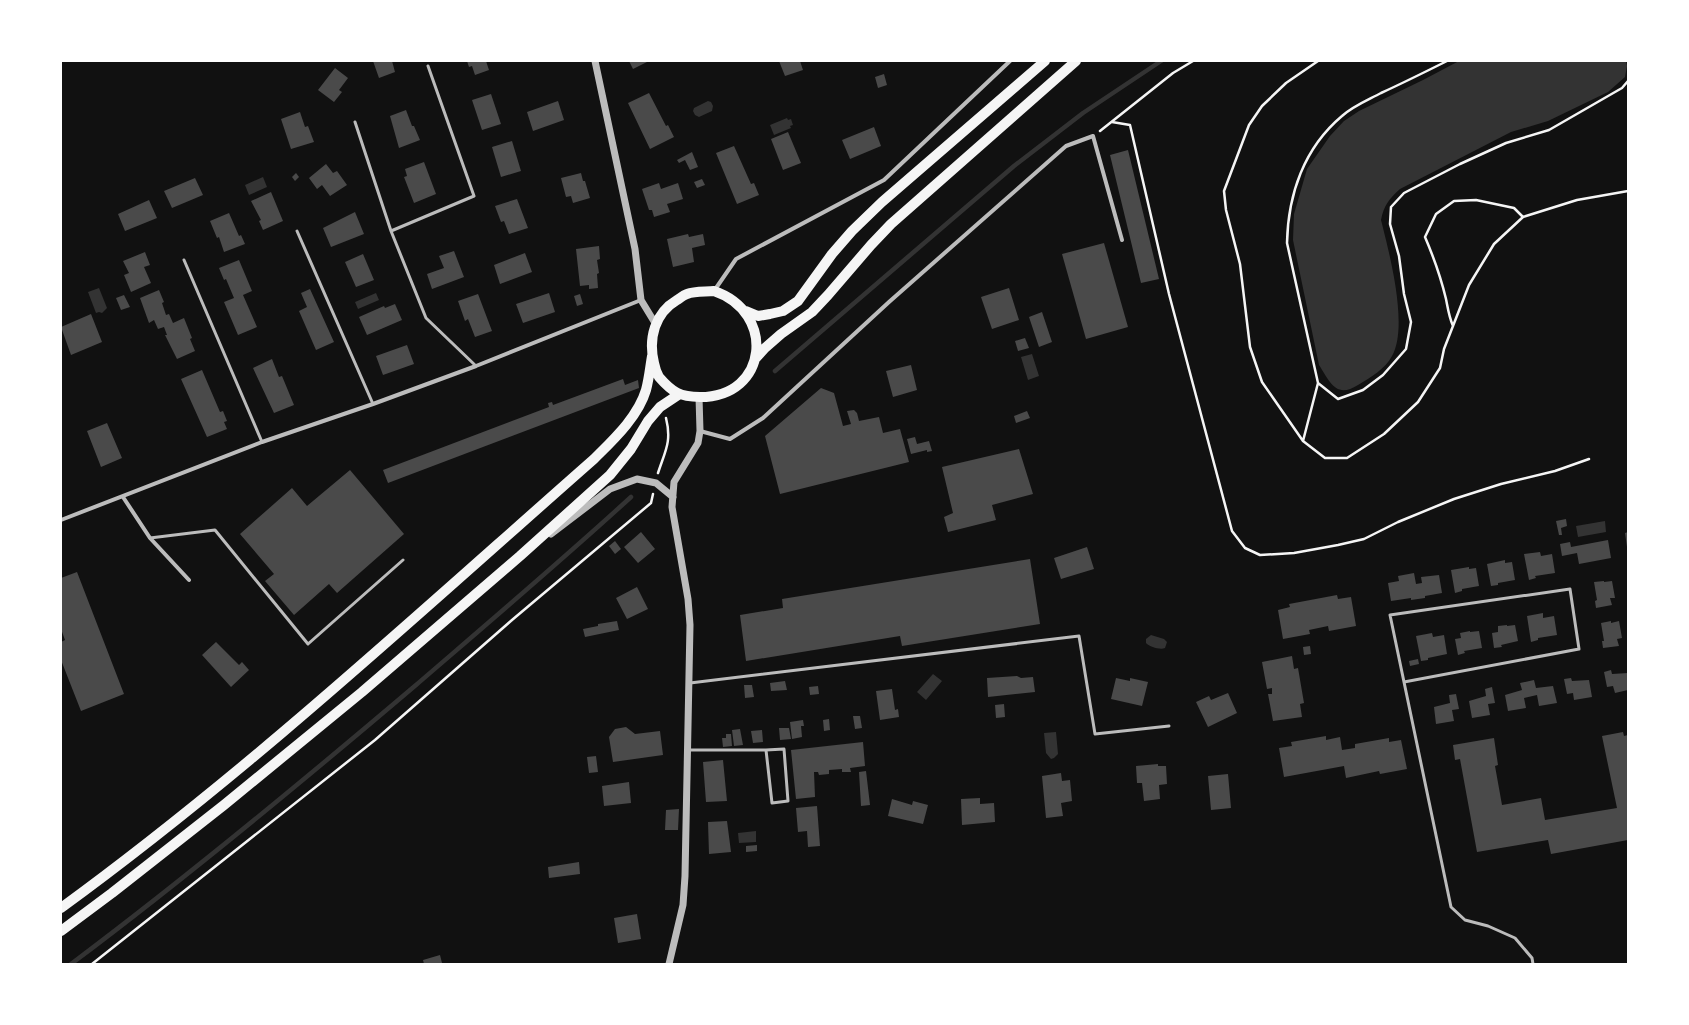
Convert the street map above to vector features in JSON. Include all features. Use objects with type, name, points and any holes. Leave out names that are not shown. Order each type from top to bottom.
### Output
[{"type":"main road","points":[[1045,61],[882,202],[852,231],[832,254],[798,301],[784,311],[758,316],[746,311],[725,295],[714,291],[686,294],[668,305],[655,323],[651,340],[652,356],[657,373],[666,385],[678,394],[688,397],[711,397],[723,394],[738,386],[748,376],[756,358],[764,348],[780,334],[812,312],[828,296],[871,245],[891,224],[1076,61]]},
{"type":"main road","points":[[746,311],[756,332],[756,358]]},
{"type":"main road","points":[[61,908],[212,792],[350,675],[594,459],[616,436],[634,412],[645,392],[652,356]]},
{"type":"main road","points":[[61,931],[224,805],[362,692],[520,556],[610,475],[631,449],[648,421],[660,407],[678,394]]},
{"type":"street","points":[[595,61],[636,249],[641,300],[655,323]]},
{"type":"street","points":[[714,291],[736,259],[884,180],[1010,61]]},
{"type":"street","points":[[700,431],[730,439],[763,418],[889,302],[1066,146],[1093,136],[1122,240]]},
{"type":"street","points":[[61,520],[262,442],[373,404],[476,366],[641,300]]},
{"type":"street","points":[[669,964],[683,905],[686,876],[690,682],[690,625],[688,599],[672,507],[674,482],[698,443],[700,431],[699,397]]},
{"type":"street","points":[[520,556],[610,489],[637,479],[656,483],[673,497]]},
{"type":"street","points":[[123,497],[150,538],[189,580]]},
{"type":"lane","points":[[391,231],[474,196],[428,66]]},
{"type":"lane","points":[[355,122],[391,231],[426,318],[476,366]]},
{"type":"lane","points":[[297,231],[373,404]]},
{"type":"lane","points":[[184,260],[262,442]]},
{"type":"lane","points":[[150,538],[215,530],[308,644],[403,560]]},
{"type":"lane","points":[[1404,682],[1579,649],[1570,589],[1390,615],[1451,907],[1465,920],[1488,926],[1515,938],[1532,958],[1533,964]]},
{"type":"lane","points":[[690,682],[1079,636],[1095,734],[1169,726]]},
{"type":"lane","points":[[688,750],[784,749],[788,801],[772,803],[766,750]]},
{"type":"path","points":[[1093,136],[1174,73],[1193,61]]},
{"type":"path","points":[[1318,61],[1286,83],[1262,106],[1249,125],[1224,190],[1226,210],[1240,264],[1250,348],[1262,382],[1303,441],[1325,458],[1347,458],[1384,434],[1418,402],[1440,368],[1444,349],[1469,285],[1494,244],[1523,217],[1577,200],[1628,191]]},
{"type":"path","points":[[1303,441],[1318,383],[1287,243],[1287,222],[1291,197],[1301,169],[1319,139],[1342,115],[1447,61]]},
{"type":"path","points":[[1318,383],[1338,398],[1363,390],[1383,374],[1406,349],[1411,322],[1404,294],[1399,256],[1390,224],[1390,207],[1404,193],[1460,164],[1506,143],[1549,130],[1622,88],[1628,81]]},
{"type":"path","points":[[1112,122],[1130,125],[1169,294],[1232,531],[1244,548],[1260,555],[1294,553],[1364,539],[1398,522],[1454,499],[1501,484],[1555,471],[1589,459]]},
{"type":"path","points":[[1453,326],[1449,318],[1435,261],[1425,237],[1436,214],[1454,201],[1476,200],[1514,208],[1523,217]]},
{"type":"path","points":[[92,964],[375,740],[512,620],[651,503],[668,442],[669,432],[666,418],[660,407]]},
{"type":"shaded area","points":[[1459,61],[1626,61],[1627,66],[1625,77],[1608,92],[1548,121],[1511,132],[1400,189],[1393,196],[1385,206],[1381,220],[1396,289],[1399,327],[1397,343],[1392,356],[1386,365],[1363,382],[1350,389],[1339,389],[1334,387],[1319,365],[1293,240],[1294,214],[1307,169],[1330,136],[1344,121],[1359,111]]},
{"type":"shaded area","points":[[708,101],[711,102],[713,106],[712,111],[699,117],[695,115],[693,111],[694,108]]},
{"type":"shaded area","points":[[787,118],[788,120],[791,119],[793,125],[790,126],[791,128],[774,135],[770,125]]},
{"type":"shaded area","points":[[263,177],[267,187],[249,195],[245,185]]},
{"type":"shaded area","points":[[99,288],[107,308],[102,313],[96,313],[88,292]]},
{"type":"shaded area","points":[[376,293],[379,300],[358,309],[355,302]]},
{"type":"shaded area","points":[[1032,354],[1039,376],[1028,380],[1021,357]]},
{"type":"shaded area","points":[[1605,521],[1606,532],[1578,537],[1576,526]]},
{"type":"shaded area","points":[[1151,635],[1164,639],[1167,642],[1165,648],[1155,648],[1146,643],[1146,639]]},
{"type":"shaded area","points":[[933,674],[942,681],[926,700],[917,692]]},
{"type":"shaded area","points":[[1056,732],[1058,754],[1051,759],[1046,753],[1044,733]]},
{"type":"shaded area","points":[[756,831],[756,842],[739,843],[738,833]]},
{"type":"building","points":[[373,61],[392,61],[395,72],[379,78]]},
{"type":"building","points":[[467,61],[486,61],[489,70],[475,75],[472,66],[469,67]]},
{"type":"building","points":[[629,61],[649,61],[633,69]]},
{"type":"building","points":[[779,61],[800,61],[803,70],[785,76]]},
{"type":"building","points":[[335,68],[348,78],[339,90],[342,92],[334,102],[318,90]]},
{"type":"building","points":[[884,74],[887,85],[878,88],[875,77]]},
{"type":"building","points":[[649,93],[666,126],[668,125],[674,137],[650,149],[628,103]]},
{"type":"building","points":[[491,94],[501,124],[482,130],[472,100]]},
{"type":"building","points":[[558,101],[564,120],[533,131],[527,112]]},
{"type":"building","points":[[406,110],[412,126],[414,126],[420,140],[399,148],[390,116]]},
{"type":"building","points":[[300,112],[305,127],[308,126],[314,142],[291,149],[281,119]]},
{"type":"building","points":[[874,127],[881,146],[850,159],[842,140]]},
{"type":"building","points":[[788,132],[801,163],[783,170],[771,139]]},
{"type":"building","points":[[512,141],[521,171],[501,177],[492,147]]},
{"type":"building","points":[[734,146],[751,184],[754,183],[759,195],[737,204],[716,153]]},
{"type":"building","points":[[1128,150],[1159,279],[1141,283],[1110,155]]},
{"type":"building","points":[[692,152],[698,167],[690,170],[685,160],[679,163],[677,160]]},
{"type":"building","points":[[424,162],[436,194],[414,203],[404,177],[407,176],[405,169]]},
{"type":"building","points":[[326,164],[333,173],[337,171],[347,185],[330,196],[322,185],[317,189],[309,178]]},
{"type":"building","points":[[296,173],[299,177],[295,181],[292,177]]},
{"type":"building","points":[[581,173],[590,198],[573,203],[571,196],[566,197],[561,178]]},
{"type":"building","points":[[195,178],[203,195],[172,208],[164,191]]},
{"type":"building","points":[[702,179],[705,185],[697,188],[694,182]]},
{"type":"building","points":[[659,183],[661,189],[678,183],[683,199],[667,204],[670,212],[654,217],[652,210],[649,210],[642,189]]},
{"type":"building","points":[[271,192],[283,221],[263,230],[259,221],[261,220],[251,201]]},
{"type":"building","points":[[517,199],[528,228],[509,234],[504,221],[501,222],[495,206]]},
{"type":"building","points":[[149,200],[157,218],[125,231],[118,214]]},
{"type":"building","points":[[355,212],[364,234],[331,247],[323,228]]},
{"type":"building","points":[[229,213],[239,236],[241,235],[245,244],[224,252],[219,237],[217,238],[210,221]]},
{"type":"building","points":[[688,234],[689,237],[703,234],[705,245],[692,248],[694,262],[673,267],[667,239]]},
{"type":"building","points":[[1104,243],[1128,327],[1086,339],[1062,254]]},
{"type":"building","points":[[599,246],[600,259],[597,260],[599,273],[597,274],[598,288],[589,289],[589,285],[580,286],[576,249]]},
{"type":"building","points":[[454,251],[464,277],[432,289],[427,274],[444,268],[439,256]]},
{"type":"building","points":[[145,252],[150,265],[144,267],[151,283],[131,292],[124,275],[129,273],[123,261]]},
{"type":"building","points":[[525,253],[532,272],[500,284],[494,265]]},
{"type":"building","points":[[363,254],[374,280],[356,287],[345,262]]},
{"type":"building","points":[[239,260],[252,291],[243,295],[257,327],[238,335],[224,302],[234,298],[226,279],[224,280],[219,268]]},
{"type":"building","points":[[1009,288],[1019,320],[992,329],[981,297]]},
{"type":"building","points":[[310,289],[334,342],[316,350],[299,311],[307,307],[301,293]]},
{"type":"building","points":[[159,290],[164,302],[162,303],[166,315],[169,314],[173,323],[184,318],[192,338],[190,339],[195,351],[177,359],[165,335],[167,335],[164,327],[158,329],[154,320],[149,323],[140,298]]},
{"type":"building","points":[[549,293],[555,312],[523,323],[516,304]]},
{"type":"building","points":[[478,294],[492,331],[475,337],[468,319],[465,321],[458,301]]},
{"type":"building","points":[[580,294],[583,304],[577,306],[574,296]]},
{"type":"building","points":[[124,295],[130,307],[121,310],[116,298]]},
{"type":"building","points":[[395,304],[402,320],[367,335],[359,317],[384,306],[385,308]]},
{"type":"building","points":[[1042,312],[1052,342],[1039,347],[1029,317]]},
{"type":"building","points":[[91,314],[102,342],[71,355],[61,327]]},
{"type":"building","points":[[1025,338],[1029,348],[1018,351],[1015,341]]},
{"type":"building","points":[[407,345],[414,364],[383,375],[376,356]]},
{"type":"building","points":[[272,359],[279,377],[282,376],[294,405],[274,413],[253,368]]},
{"type":"building","points":[[911,365],[917,390],[893,397],[886,371]]},
{"type":"building","points":[[202,370],[220,412],[223,411],[227,421],[224,422],[227,429],[207,437],[181,379]]},
{"type":"building","points":[[623,379],[625,385],[638,380],[639,388],[388,483],[383,470],[549,407],[548,403],[552,402],[553,405]]},
{"type":"building","points":[[821,388],[834,393],[843,426],[851,424],[847,411],[854,410],[857,413],[859,421],[879,417],[883,433],[900,429],[909,462],[780,494],[765,436]]},
{"type":"building","points":[[1027,411],[1030,418],[1016,423],[1014,416]]},
{"type":"building","points":[[107,423],[122,458],[101,467],[87,431]]},
{"type":"building","points":[[915,437],[917,444],[929,441],[932,451],[927,452],[927,450],[911,454],[907,439]]},
{"type":"building","points":[[1019,449],[1033,494],[992,505],[996,520],[948,532],[944,517],[953,513],[942,467]]},
{"type":"building","points":[[350,470],[404,534],[337,593],[329,584],[294,615],[265,581],[274,574],[240,534],[292,488],[307,506]]},
{"type":"building","points":[[1566,519],[1567,526],[1561,528],[1562,535],[1559,535],[1556,521]]},
{"type":"building","points":[[641,532],[655,549],[638,563],[624,547]]},
{"type":"building","points":[[1628,532],[1628,547],[1627,547],[1625,533]]},
{"type":"building","points":[[1608,540],[1611,558],[1579,564],[1577,553],[1562,556],[1560,544],[1570,542],[1571,547]]},
{"type":"building","points":[[615,541],[621,549],[615,554],[609,546]]},
{"type":"building","points":[[1087,547],[1094,569],[1061,579],[1054,558]]},
{"type":"building","points":[[1540,552],[1541,556],[1552,554],[1555,573],[1535,576],[1536,578],[1529,580],[1524,554]]},
{"type":"building","points":[[1030,559],[1040,624],[902,646],[900,636],[746,661],[740,615],[783,608],[782,599]]},
{"type":"building","points":[[1505,560],[1505,563],[1512,562],[1515,580],[1498,583],[1498,585],[1491,586],[1487,564]]},
{"type":"building","points":[[1469,567],[1469,569],[1476,568],[1479,586],[1462,589],[1462,591],[1455,593],[1451,570]]},
{"type":"building","points":[[77,572],[124,694],[81,711],[61,660],[61,642],[65,640],[61,629],[61,578]]},
{"type":"building","points":[[1414,573],[1416,584],[1422,583],[1421,577],[1439,575],[1442,593],[1425,596],[1425,598],[1411,600],[1411,598],[1391,601],[1388,583],[1399,581],[1398,576]]},
{"type":"building","points":[[1612,581],[1615,598],[1610,598],[1612,605],[1596,608],[1595,601],[1597,600],[1594,582]]},
{"type":"building","points":[[637,587],[648,609],[627,619],[616,598]]},
{"type":"building","points":[[1337,595],[1338,599],[1351,597],[1356,626],[1329,631],[1328,626],[1309,630],[1310,634],[1283,639],[1278,610],[1290,607],[1289,604]]},
{"type":"building","points":[[1543,613],[1543,618],[1554,616],[1557,635],[1538,638],[1538,640],[1531,642],[1527,616]]},
{"type":"building","points":[[617,621],[619,630],[585,637],[583,629],[598,626],[598,624]]},
{"type":"building","points":[[1611,621],[1611,623],[1619,621],[1622,638],[1617,639],[1619,646],[1603,648],[1602,641],[1604,641],[1601,623]]},
{"type":"building","points":[[1515,625],[1518,641],[1501,645],[1502,647],[1494,648],[1492,633],[1498,632],[1498,626]]},
{"type":"building","points":[[1479,631],[1482,648],[1464,651],[1465,653],[1458,655],[1455,639],[1461,638],[1460,633]]},
{"type":"building","points":[[1432,633],[1433,637],[1444,635],[1447,654],[1421,661],[1416,636]]},
{"type":"building","points":[[216,642],[239,665],[242,662],[249,670],[231,687],[202,655]]},
{"type":"building","points":[[1310,646],[1311,654],[1304,655],[1303,647]]},
{"type":"building","points":[[1292,656],[1294,669],[1298,668],[1304,703],[1300,704],[1302,717],[1273,721],[1268,694],[1272,694],[1272,688],[1267,689],[1262,662]]},
{"type":"building","points":[[1418,659],[1419,664],[1410,666],[1409,661]]},
{"type":"building","points":[[1611,670],[1612,674],[1628,673],[1628,690],[1615,693],[1613,686],[1607,687],[1604,672]]},
{"type":"building","points":[[1017,676],[1021,678],[1033,677],[1035,692],[988,697],[987,678]]},
{"type":"building","points":[[1116,678],[1130,681],[1130,678],[1148,682],[1142,706],[1111,699]]},
{"type":"building","points":[[1571,678],[1572,681],[1589,680],[1592,697],[1574,700],[1573,693],[1567,694],[1564,679]]},
{"type":"building","points":[[1534,680],[1536,688],[1553,686],[1557,703],[1539,706],[1537,695],[1524,698],[1526,708],[1508,711],[1505,695],[1522,690],[1520,683]]},
{"type":"building","points":[[785,681],[787,690],[771,691],[770,683]]},
{"type":"building","points":[[744,685],[752,685],[754,697],[745,698]]},
{"type":"building","points":[[818,686],[819,694],[810,695],[809,687]]},
{"type":"building","points":[[1492,687],[1495,703],[1488,704],[1490,715],[1472,718],[1469,701],[1486,696],[1485,689]]},
{"type":"building","points":[[892,689],[895,710],[898,709],[899,717],[880,720],[876,691]]},
{"type":"building","points":[[1228,693],[1237,713],[1208,727],[1196,702],[1209,696],[1211,700]]},
{"type":"building","points":[[1456,694],[1459,709],[1452,710],[1454,721],[1436,724],[1434,707],[1450,703],[1449,695]]},
{"type":"building","points":[[1004,704],[1005,717],[996,718],[995,705]]},
{"type":"building","points":[[853,716],[860,716],[862,728],[855,729]]},
{"type":"building","points":[[829,719],[830,730],[824,731],[823,720]]},
{"type":"building","points":[[803,720],[804,726],[801,726],[802,737],[792,739],[790,722]]},
{"type":"building","points":[[626,727],[635,734],[660,731],[663,755],[613,762],[609,737],[615,729]]},
{"type":"building","points":[[779,728],[789,728],[791,739],[780,740]]},
{"type":"building","points":[[740,729],[743,745],[734,746],[732,730]]},
{"type":"building","points":[[762,730],[763,742],[753,743],[751,731]]},
{"type":"building","points":[[1623,732],[1624,736],[1628,735],[1628,840],[1551,854],[1548,840],[1477,852],[1460,759],[1455,760],[1453,745],[1494,738],[1498,765],[1495,766],[1502,805],[1541,798],[1545,820],[1617,808],[1602,736]]},
{"type":"building","points":[[726,734],[731,734],[732,746],[723,747],[722,738],[726,738]]},
{"type":"building","points":[[1326,736],[1326,740],[1340,737],[1342,750],[1355,748],[1355,744],[1389,738],[1389,742],[1401,740],[1407,769],[1380,774],[1379,771],[1346,778],[1344,766],[1284,777],[1279,748],[1292,746],[1291,742]]},
{"type":"building","points":[[863,742],[865,766],[850,768],[851,772],[842,772],[842,769],[829,770],[829,774],[819,775],[818,772],[814,772],[815,797],[796,799],[791,750]]},
{"type":"building","points":[[596,756],[598,772],[589,773],[587,757]]},
{"type":"building","points":[[723,760],[727,801],[706,802],[703,762]]},
{"type":"building","points":[[1158,764],[1158,766],[1166,766],[1167,784],[1159,785],[1160,799],[1144,801],[1142,783],[1137,783],[1136,766]]},
{"type":"building","points":[[866,771],[870,805],[861,806],[859,772]]},
{"type":"building","points":[[1061,773],[1062,781],[1070,780],[1072,801],[1061,803],[1063,816],[1046,818],[1042,776]]},
{"type":"building","points":[[1228,774],[1231,808],[1211,810],[1208,776]]},
{"type":"building","points":[[629,782],[631,803],[604,806],[602,786]]},
{"type":"building","points":[[980,798],[980,804],[994,803],[995,822],[962,825],[961,799]]},
{"type":"building","points":[[892,799],[912,805],[913,801],[928,805],[923,824],[888,816]]},
{"type":"building","points":[[817,806],[820,846],[808,847],[807,831],[798,832],[796,808]]},
{"type":"building","points":[[679,809],[678,830],[665,830],[666,810]]},
{"type":"building","points":[[727,821],[731,852],[709,854],[708,822]]},
{"type":"building","points":[[757,845],[757,851],[746,852],[746,846]]},
{"type":"building","points":[[579,862],[580,874],[549,878],[548,867]]},
{"type":"building","points":[[637,914],[641,939],[618,943],[614,918]]},
{"type":"building","points":[[440,955],[442,963],[424,964],[423,960]]},
{"type":"waterway","points":[[775,371],[1014,166],[1083,113],[1161,61]]},
{"type":"waterway","points":[[71,964],[203,862],[331,757],[524,592],[631,497]]}]
